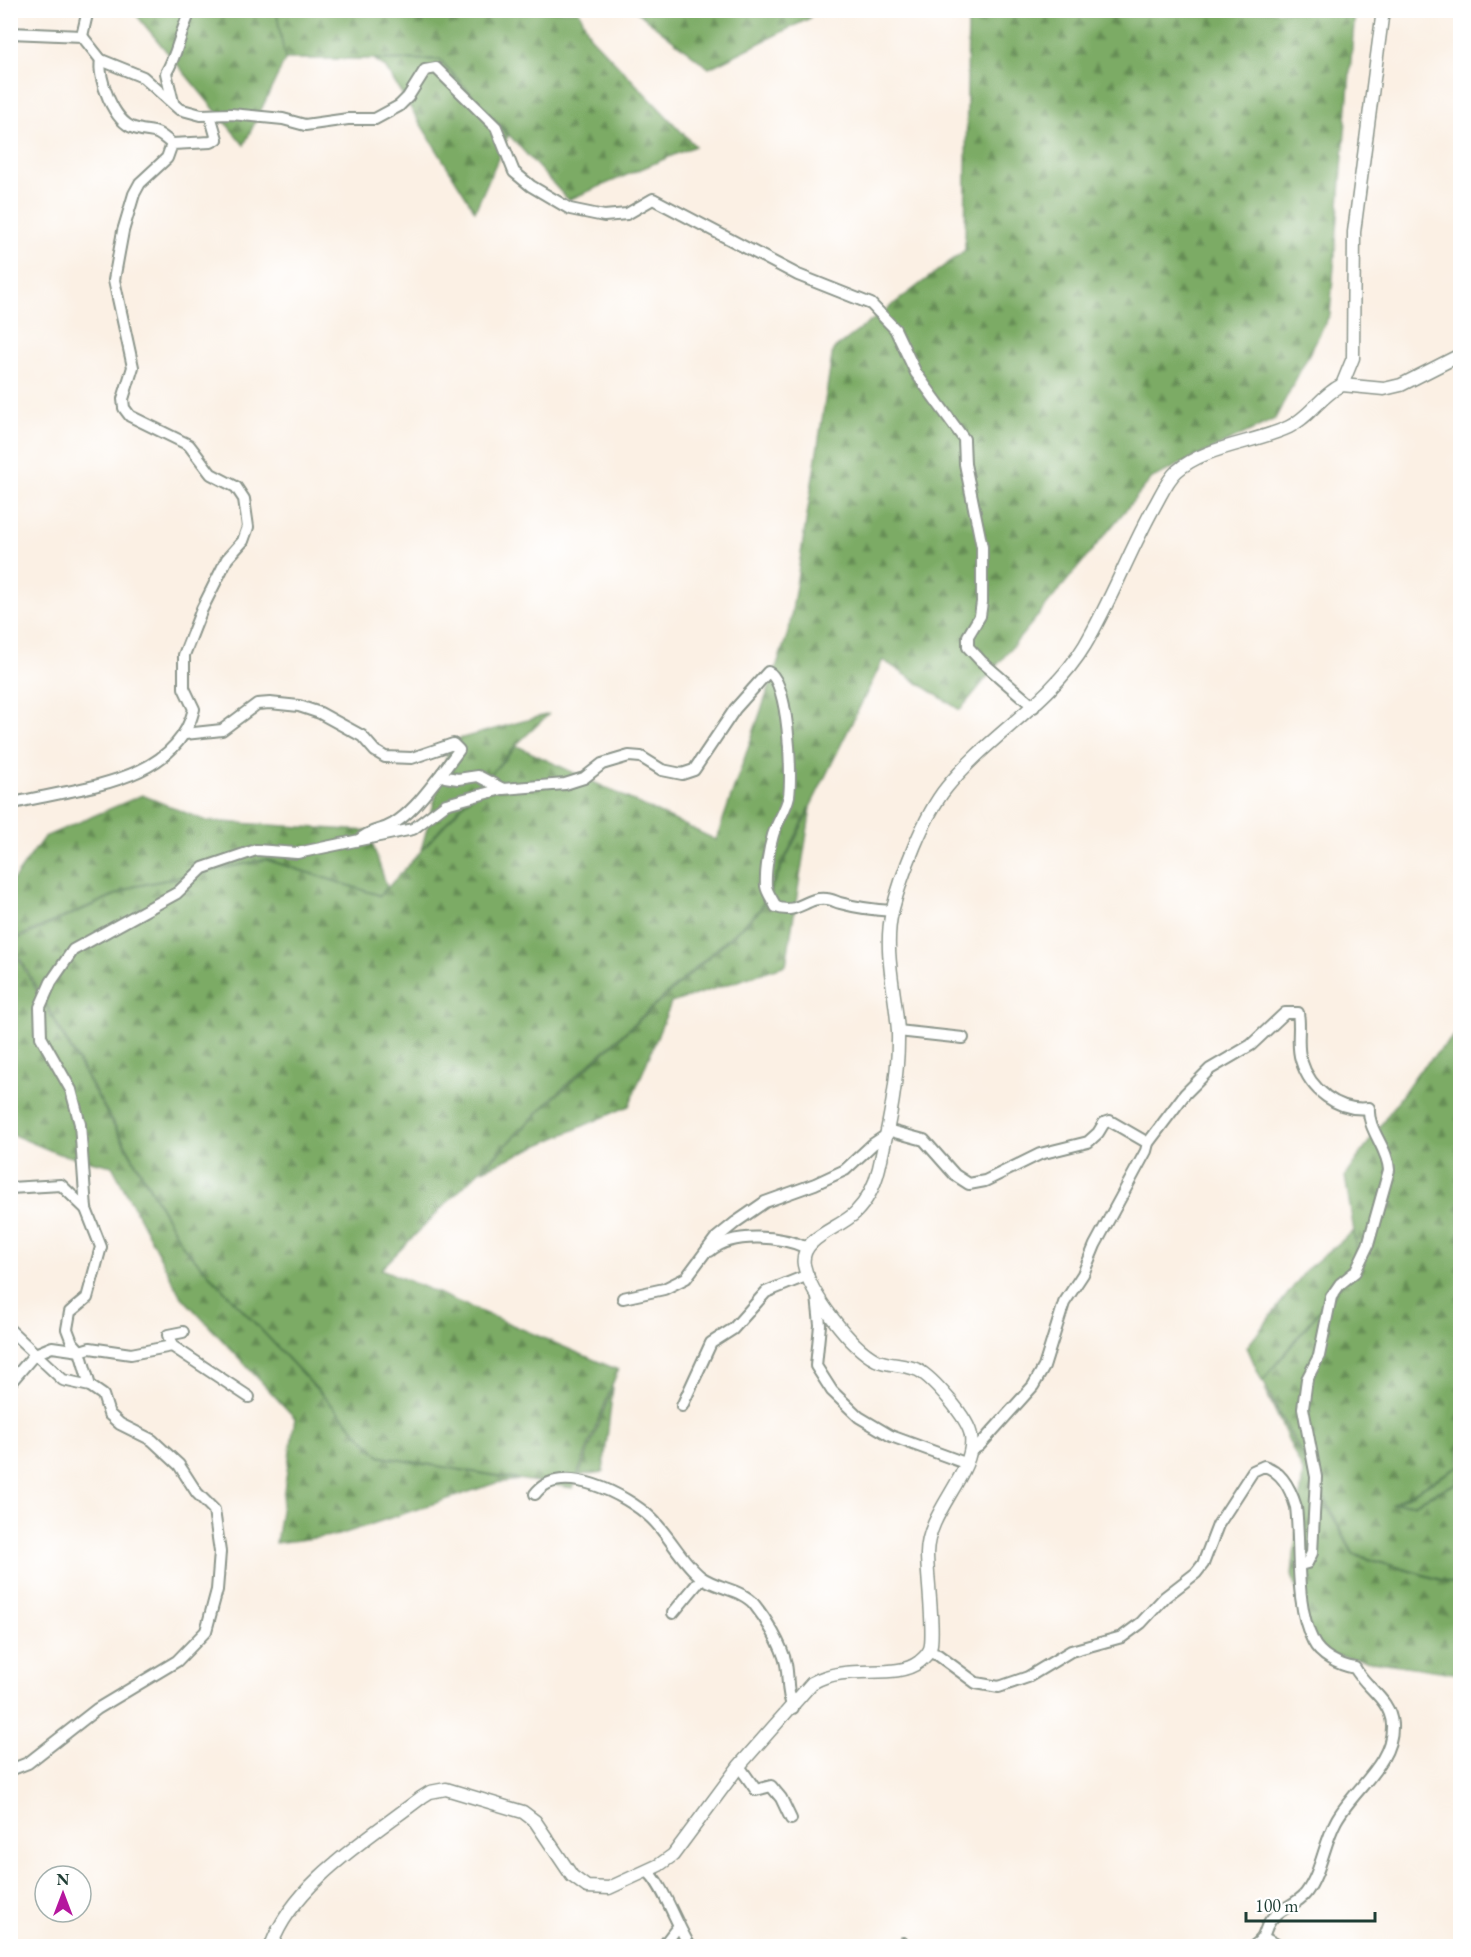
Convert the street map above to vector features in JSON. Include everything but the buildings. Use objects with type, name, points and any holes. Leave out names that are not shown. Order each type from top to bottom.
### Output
[{"type":"street","points":[[82,36],[88,10]]},
{"type":"street","points":[[174,105],[168,90],[166,73],[177,54],[183,24],[191,10]]},
{"type":"street","points":[[1342,385],[1353,358],[1354,232],[1383,10]]},
{"type":"street","points":[[10,33],[82,36],[101,60],[147,81],[174,105],[201,115],[283,119],[305,125],[348,119],[375,119],[399,106],[408,97],[424,70],[436,68],[496,127],[514,172],[531,186],[570,209],[604,216],[627,214],[653,199],[798,274],[872,304],[895,329],[916,373],[964,439],[965,464],[982,547],[982,602],[980,616],[968,636],[968,647],[1034,707]]},
{"type":"street","points":[[101,60],[99,70],[101,85],[123,122],[134,128],[154,130],[172,144],[211,142],[217,139],[210,115]]},
{"type":"street","points":[[147,81],[166,73]]},
{"type":"street","points":[[10,804],[91,787],[142,770],[175,747],[185,734],[194,709],[184,688],[184,655],[201,609],[227,558],[243,541],[248,527],[244,499],[236,487],[211,474],[189,445],[130,416],[124,408],[123,399],[133,367],[114,280],[123,231],[134,194],[140,183],[167,158],[172,144]]},
{"type":"street","points":[[271,1947],[284,1915],[313,1883],[422,1797],[439,1790],[454,1791],[485,1802],[517,1809],[530,1815],[565,1868],[587,1887],[609,1888],[647,1871],[664,1863],[686,1840],[739,1766],[793,1708],[812,1683],[828,1676],[852,1671],[901,1670],[917,1664],[929,1652],[932,1639],[927,1588],[928,1537],[935,1517],[954,1488],[968,1457],[972,1437],[968,1425],[929,1379],[916,1370],[884,1363],[871,1357],[840,1327],[808,1275],[804,1261],[807,1248],[816,1239],[843,1223],[864,1203],[877,1176],[895,1080],[898,1032],[890,940],[893,912],[921,833],[943,793],[959,774],[1034,707],[1058,682],[1087,642],[1138,537],[1174,474],[1217,451],[1293,425],[1309,414],[1330,391],[1342,385],[1384,390],[1401,386],[1461,356]]},
{"type":"street","points":[[90,1386],[80,1351],[72,1342],[68,1329],[70,1312],[87,1298],[101,1247],[86,1209],[80,1124],[71,1090],[41,1037],[40,1008],[51,982],[73,950],[177,893],[203,868],[256,850],[297,853],[413,829],[446,804],[503,789],[565,784],[584,778],[603,764],[629,756],[641,757],[662,770],[672,773],[682,774],[694,770],[735,709],[768,672],[774,674],[780,684],[784,700],[789,796],[773,835],[766,888],[776,907],[785,910],[826,898],[871,910],[893,912]]},
{"type":"street","points":[[185,734],[222,730],[257,704],[285,704],[320,713],[362,736],[385,757],[412,758],[453,744],[459,750],[412,811],[390,826],[370,830],[356,842]]},
{"type":"street","points":[[442,772],[449,779],[478,776],[503,789]]},
{"type":"street","points":[[968,1457],[1033,1386],[1044,1367],[1064,1303],[1083,1274],[1095,1245],[1146,1151],[1148,1143],[1185,1094],[1210,1069],[1251,1045],[1285,1013],[1298,1013],[1300,1060],[1310,1079],[1325,1096],[1337,1104],[1356,1110],[1369,1108],[1368,1116],[1388,1158],[1389,1170],[1368,1245],[1355,1272],[1340,1284],[1331,1297],[1319,1356],[1307,1379],[1304,1408],[1316,1477],[1316,1500],[1312,1553],[1307,1563],[1300,1565]]},
{"type":"street","points":[[898,1032],[963,1038]]},
{"type":"street","points":[[886,1133],[924,1140],[955,1175],[969,1184],[985,1181],[1040,1154],[1088,1142],[1094,1138],[1104,1123],[1110,1121],[1148,1143]]},
{"type":"street","points":[[623,1298],[664,1289],[681,1282],[691,1274],[708,1248],[724,1230],[765,1202],[815,1184],[845,1170],[886,1133]]},
{"type":"street","points":[[10,1188],[61,1185],[86,1209]]},
{"type":"street","points":[[702,1258],[722,1243],[750,1238],[788,1239],[807,1248]]},
{"type":"street","points":[[682,1406],[711,1343],[732,1329],[766,1292],[808,1275]]},
{"type":"street","points":[[817,1291],[820,1325],[815,1361],[823,1381],[859,1417],[875,1427],[922,1449],[968,1457]]},
{"type":"street","points":[[10,1329],[63,1380],[90,1386],[103,1395],[109,1414],[120,1424],[152,1440],[179,1465],[196,1493],[214,1510],[220,1552],[217,1590],[206,1630],[177,1661],[113,1699],[28,1763],[10,1770]]},
{"type":"street","points":[[183,1332],[168,1335],[171,1346],[249,1397]]},
{"type":"street","points":[[10,1383],[35,1354],[52,1347],[80,1351],[90,1348],[131,1354],[171,1346]]},
{"type":"street","points":[[929,1652],[938,1655],[976,1683],[999,1687],[1028,1677],[1071,1651],[1122,1637],[1141,1623],[1165,1597],[1196,1573],[1203,1564],[1218,1525],[1253,1471],[1264,1466],[1273,1468],[1292,1494],[1298,1521],[1300,1591],[1313,1642],[1333,1660],[1354,1668],[1359,1677],[1382,1699],[1391,1718],[1392,1728],[1381,1763],[1347,1801],[1335,1823],[1308,1889],[1301,1898],[1270,1920],[1264,1938],[1254,1947]]},
{"type":"street","points":[[535,1494],[542,1485],[560,1478],[571,1478],[627,1501],[650,1516],[702,1578],[753,1601],[786,1664],[786,1694],[793,1708]]},
{"type":"street","points":[[673,1613],[702,1578]]},
{"type":"street","points":[[739,1766],[756,1790],[771,1786],[781,1798],[791,1819]]},
{"type":"street","points":[[660,1885],[664,1863]]},
{"type":"street","points":[[647,1871],[660,1885],[677,1928],[690,1947]]},
{"type":"street","points":[[663,1947],[677,1928]]},
{"type":"street","points":[[1264,1938],[1279,1947]]},
{"type":"green space","points":[[133,11],[276,11],[285,60],[244,145]]},
{"type":"green space","points":[[277,11],[579,11],[590,36],[695,146],[568,200],[440,59],[285,59]]},
{"type":"green space","points":[[636,11],[809,11],[810,18],[709,68]]},
{"type":"green space","points":[[968,11],[1355,11],[1330,314],[1275,419],[1152,478],[960,710],[883,660],[759,910],[554,1096],[381,1269],[618,1370],[572,1488],[380,1456],[184,1247],[11,942],[134,887],[266,860],[380,896],[517,746],[716,840],[789,630],[833,350],[965,250]]},
{"type":"green space","points":[[375,60],[439,60],[508,136],[475,211],[385,67]]},
{"type":"green space","points":[[549,714],[516,745],[421,850],[451,741]]},
{"type":"green space","points":[[142,795],[206,821],[368,831],[387,887],[380,895],[266,859],[134,886],[11,940],[11,883],[44,837]]},
{"type":"green space","points":[[811,808],[786,965],[671,1003],[629,1106],[482,1170],[555,1097],[760,911]]},
{"type":"green space","points":[[10,944],[183,1247],[380,1457],[519,1480],[496,1483],[339,1535],[276,1543],[295,1418],[180,1295],[112,1166],[59,1154],[11,1134]]},
{"type":"green space","points":[[1460,1030],[1460,1465],[1392,1504],[1414,1504],[1460,1482],[1460,1585],[1354,1554],[1263,1381],[1359,1263],[1345,1176],[1418,1072]]},
{"type":"green space","points":[[1353,1232],[1358,1262],[1262,1381],[1247,1347],[1307,1269]]},
{"type":"green space","points":[[613,1387],[603,1472],[579,1475]]},
{"type":"green space","points":[[1265,1389],[1353,1555],[1460,1586],[1460,1674],[1316,1653],[1292,1575],[1303,1472]]},
{"type":"green space","points":[[1460,1466],[1460,1481],[1413,1503],[1396,1503]]}]
